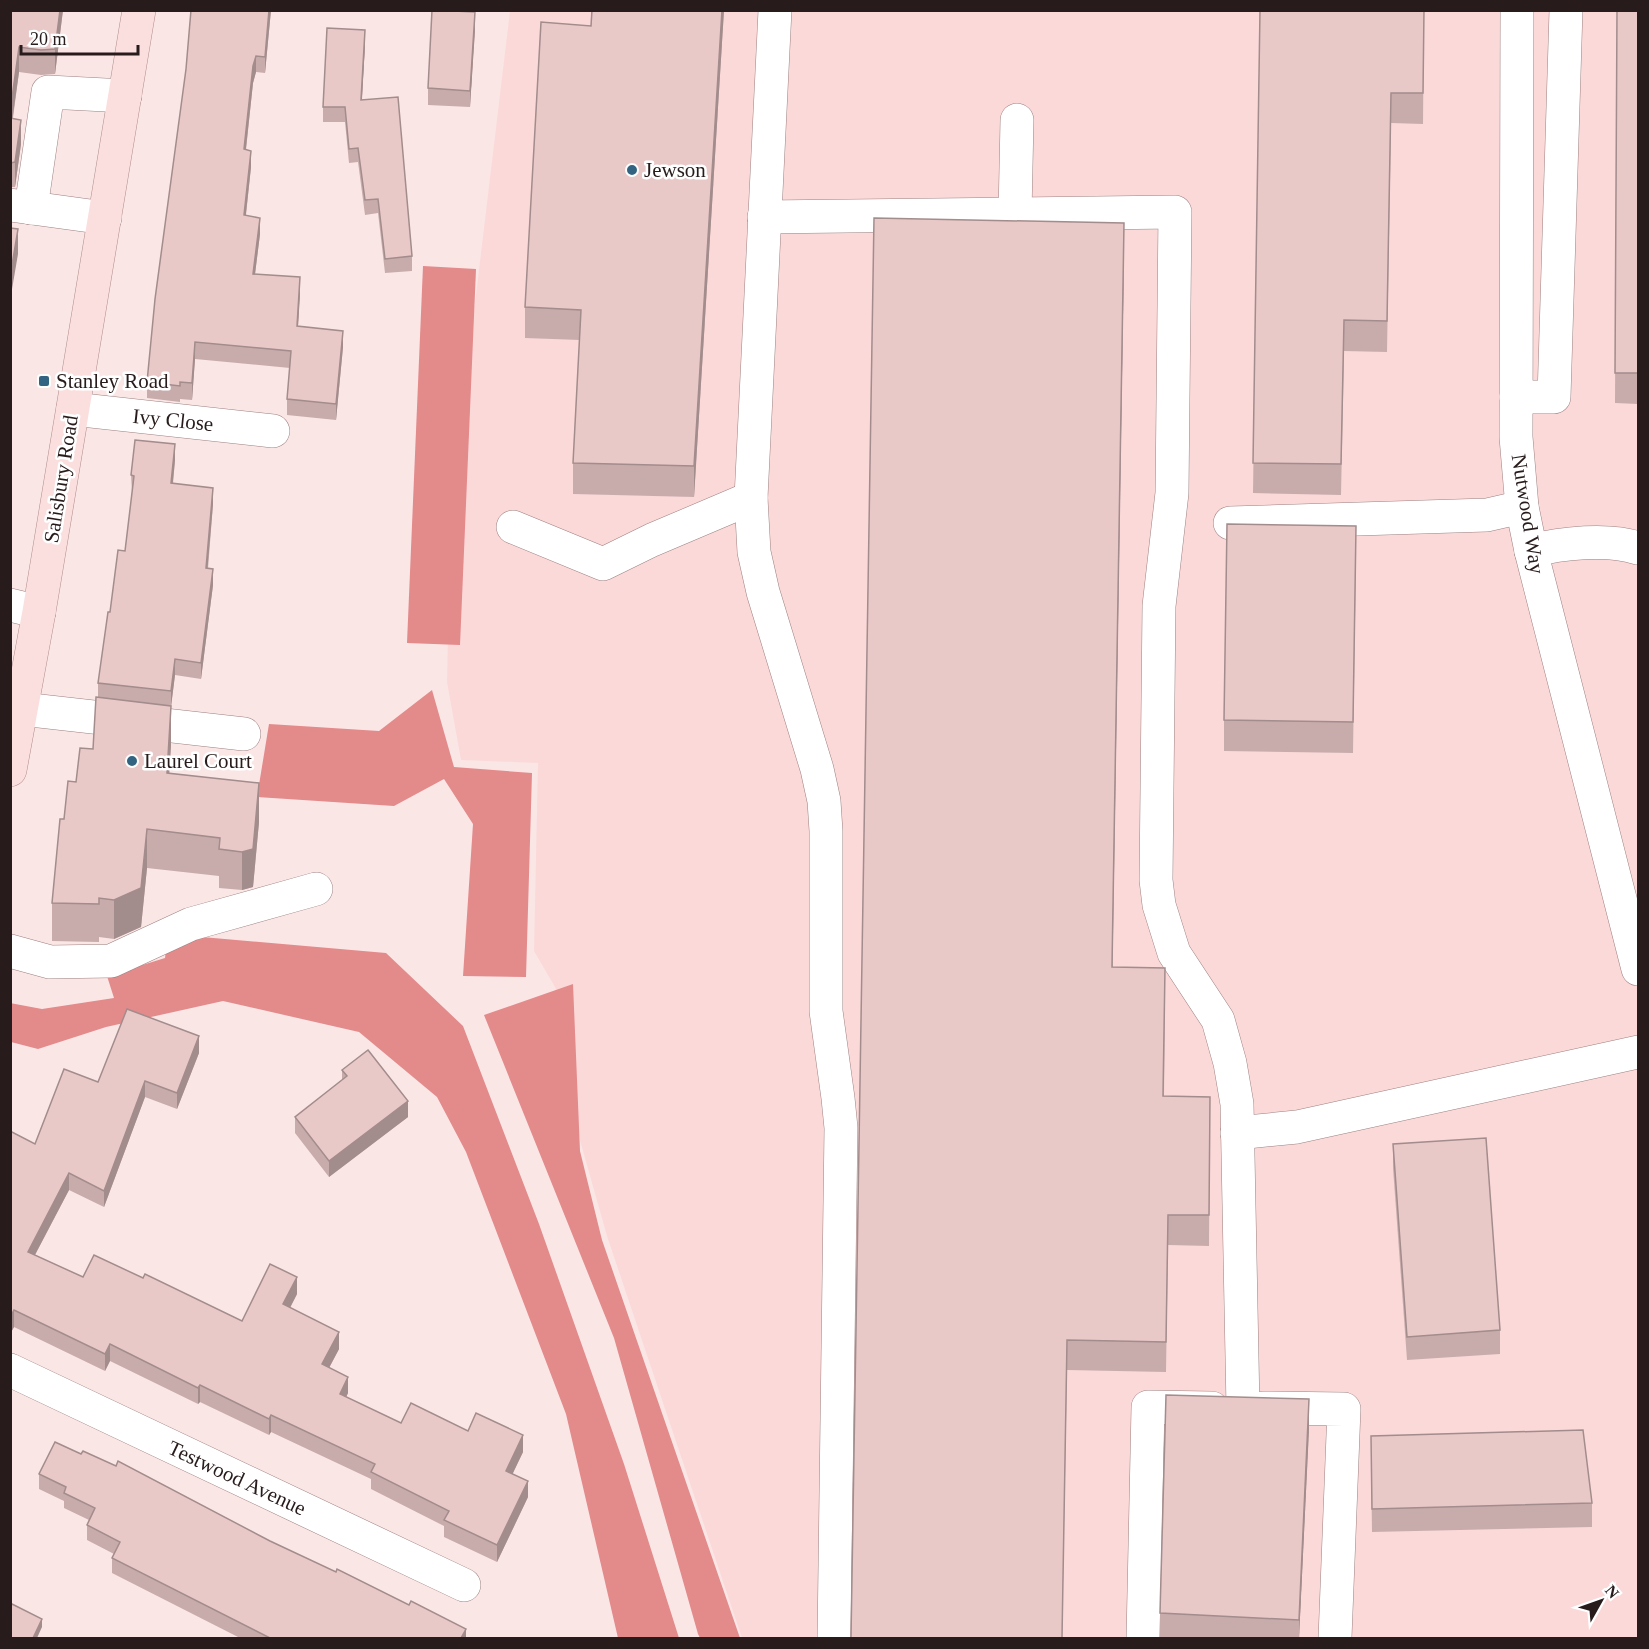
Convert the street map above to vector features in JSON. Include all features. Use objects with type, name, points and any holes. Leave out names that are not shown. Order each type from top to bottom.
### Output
[{"type":"main road","name":"Salisbury Road","points":[[10,770],[22,709],[25,609],[73,409],[140,10]]},
{"type":"street","points":[[775,10],[751,498],[754,552],[763,592],[817,769],[826,831],[826,1011],[841,1128],[834,1638]]},
{"type":"street","name":"Nutwood Way","points":[[1517,10],[1516,447],[1522,507],[1531,551],[1638,969]]},
{"type":"street","points":[[1516,397],[1554,397],[1566,10]]},
{"type":"street","points":[[105,218],[21,207],[48,92],[125,96]]},
{"type":"street","points":[[1015,214],[1017,120]]},
{"type":"street","points":[[764,217],[1175,212],[1172,493],[1159,606],[1156,880],[1159,905],[1174,953],[1218,1020],[1237,1104],[1243,1408]]},
{"type":"street","name":"Ivy Close","points":[[73,409],[273,431]]},
{"type":"street","points":[[513,527],[603,564],[652,540],[751,498]]},
{"type":"street","points":[[1230,523],[1487,515],[1522,507]]},
{"type":"street","points":[[1531,551],[1573,543],[1628,545],[1638,548]]},
{"type":"street","points":[[22,709],[244,734]]},
{"type":"street","points":[[10,951],[50,962],[111,961],[191,924],[316,889]]},
{"type":"street","points":[[1237,1133],[1297,1127],[1638,1052]]},
{"type":"street","name":"Testwood Avenue","points":[[10,1370],[464,1586]]},
{"type":"street","points":[[1143,1638],[1148,1407],[1344,1409],[1335,1638]]},
{"type":"shaded area","points":[[510,11],[1638,11],[1638,1638],[742,1638],[607,1236],[574,1119],[566,1006],[534,951],[538,763],[461,760],[447,682],[450,541],[456,462]]},
{"type":"shaded area","points":[[423,266],[476,269],[460,645],[407,643]]},
{"type":"shaded area","points":[[432,690],[454,767],[532,773],[526,977],[463,976],[473,824],[444,779],[394,806],[257,797],[269,724],[379,731]]},
{"type":"shaded area","points":[[168,934],[386,953],[463,1026],[539,1224],[624,1464],[679,1638],[618,1638],[566,1414],[466,1152],[437,1097],[359,1032],[223,1001],[106,1027],[38,1049],[11,1042],[10,1003],[42,1009],[114,998],[107,976],[165,958]]},
{"type":"shaded area","points":[[573,984],[580,1151],[602,1240],[740,1638],[700,1638],[698,1634],[614,1338],[484,1015]]},
{"type":"building","points":[[10,10],[60,10],[55,49],[19,47],[10,112]]},
{"type":"building","points":[[191,10],[269,10],[265,57],[256,56],[253,66],[244,149],[251,151],[244,215],[260,218],[253,274],[300,277],[297,326],[343,331],[336,404],[287,399],[291,351],[195,342],[192,383],[180,382],[180,386],[147,382],[155,299],[186,69]]},
{"type":"building","points":[[432,10],[475,12],[470,91],[428,88]]},
{"type":"building","points":[[592,10],[722,10],[694,466],[573,463],[581,310],[525,307],[541,22],[591,26]]},
{"type":"building","points":[[1260,10],[1424,10],[1423,93],[1391,93],[1387,321],[1344,320],[1341,464],[1253,463]]},
{"type":"building","points":[[1617,10],[1638,10],[1638,373],[1615,373]]},
{"type":"building","points":[[327,28],[365,30],[361,100],[398,97],[412,256],[385,259],[378,199],[365,200],[358,148],[349,149],[345,107],[323,107]]},
{"type":"building","points":[[10,118],[21,120],[15,162],[10,163]]},
{"type":"building","points":[[874,218],[1124,223],[1112,967],[1165,968],[1163,1096],[1210,1097],[1209,1215],[1168,1215],[1166,1342],[1067,1340],[1062,1638],[851,1638]]},
{"type":"building","points":[[10,228],[18,229],[10,277]]},
{"type":"building","points":[[135,440],[175,444],[171,483],[213,488],[206,568],[213,569],[201,663],[175,659],[171,691],[98,683],[118,550],[125,551],[134,476],[131,475]]},
{"type":"building","points":[[1227,524],[1356,526],[1353,722],[1224,720]]},
{"type":"building","points":[[96,697],[171,706],[167,773],[259,783],[253,849],[242,852],[219,849],[220,838],[147,829],[141,888],[114,900],[99,898],[99,904],[52,903],[60,819],[64,819],[68,781],[76,782],[80,748],[93,749]]},
{"type":"building","points":[[127,1009],[199,1036],[177,1093],[145,1081],[104,1191],[69,1173],[28,1252],[83,1277],[94,1255],[143,1278],[145,1274],[242,1321],[270,1264],[297,1277],[283,1304],[339,1332],[322,1364],[348,1377],[340,1394],[401,1423],[411,1403],[468,1431],[476,1413],[523,1435],[506,1471],[528,1481],[497,1545],[444,1520],[449,1511],[371,1472],[375,1464],[271,1415],[269,1419],[200,1385],[198,1388],[110,1344],[105,1354],[14,1310],[10,1317],[10,1131],[35,1144],[64,1069],[98,1082]]},
{"type":"building","points":[[368,1050],[408,1101],[329,1161],[295,1117],[347,1076],[342,1070]]},
{"type":"building","points":[[1486,1138],[1500,1330],[1407,1337],[1393,1144]]},
{"type":"building","points":[[1166,1395],[1309,1399],[1299,1620],[1160,1613]]},
{"type":"building","points":[[1583,1430],[1592,1503],[1372,1509],[1371,1436]]},
{"type":"building","points":[[55,1442],[81,1454],[83,1451],[116,1466],[118,1461],[270,1541],[336,1572],[337,1569],[409,1605],[411,1601],[466,1629],[461,1638],[270,1638],[112,1558],[120,1542],[87,1525],[95,1508],[64,1493],[66,1487],[39,1474]]},
{"type":"building","points":[[12,1604],[42,1619],[33,1638],[10,1638],[10,1607]]},
{"type":"place","name":"Jewson","points":[[632,170]]},
{"type":"place","name":"Stanley Road","points":[[44,381]]},
{"type":"place","name":"Laurel Court","points":[[132,761]]}]
